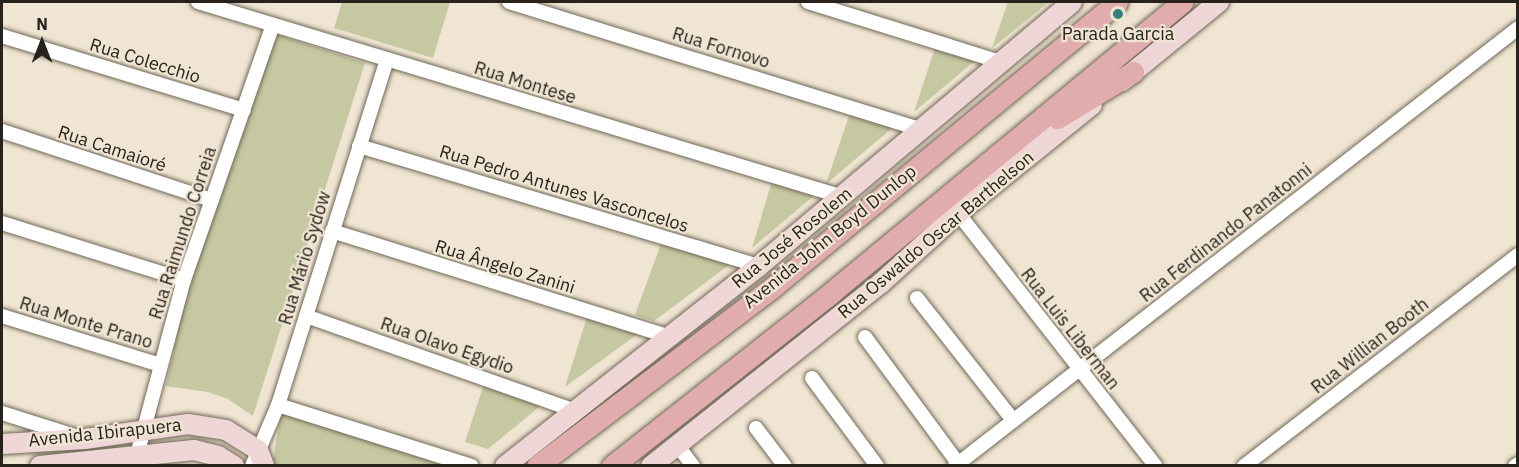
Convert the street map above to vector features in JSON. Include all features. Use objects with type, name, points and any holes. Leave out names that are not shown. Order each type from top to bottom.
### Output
[{"type":"main road","name":"Avenida John Boyd Dunlop","points":[[537,465],[774,286],[1117,2]]},
{"type":"main road","points":[[612,465],[832,292],[990,159],[1183,2]]},
{"type":"main road","points":[[990,159],[1133,72]]},
{"type":"street","name":"Rua Montese","points":[[198,2],[843,197]]},
{"type":"street","name":"Rua Fornovo","points":[[509,2],[923,130]]},
{"type":"street","points":[[808,2],[1001,62]]},
{"type":"street","name":"Rua José Rosolem","points":[[505,465],[759,266],[1072,2]]},
{"type":"street","name":"Rua Oswaldo Oscar Barthelson","points":[[651,465],[678,446],[881,283],[958,213],[1219,2]]},
{"type":"street","name":"Rua Raimundo Correia","points":[[137,455],[184,280],[273,25]]},
{"type":"street","name":"Rua Ferdinando Panatonni","points":[[957,464],[1518,28]]},
{"type":"street","name":"Rua Colecchio","points":[[2,36],[244,110]]},
{"type":"street","name":"Rua Mário Sydow","points":[[258,460],[278,405],[387,60]]},
{"type":"street","name":"Rua Camaioré","points":[[2,132],[212,200]]},
{"type":"street","name":"Rua Pedro Antunes Vasconcelos","points":[[359,146],[759,266]]},
{"type":"street","name":"Rua Luis Liberman","points":[[958,213],[1079,371],[1156,465]]},
{"type":"street","points":[[2,223],[184,280]]},
{"type":"street","name":"Rua Ângelo Zanini","points":[[332,231],[668,336]]},
{"type":"street","name":"Rua Willian Booth","points":[[1244,465],[1518,255]]},
{"type":"street","points":[[918,298],[1012,420]]},
{"type":"street","name":"Rua Monte Prano","points":[[2,316],[160,365]]},
{"type":"street","name":"Rua Olavo Egydio","points":[[306,316],[576,411]]},
{"type":"street","points":[[865,337],[957,464]]},
{"type":"street","points":[[812,378],[877,465]]},
{"type":"street","points":[[278,405],[472,465]]},
{"type":"street","points":[[2,413],[85,439]]},
{"type":"street","name":"Avenida Ibirapuera","points":[[2,444],[85,439],[170,425],[205,425],[226,430],[258,460]]},
{"type":"street","points":[[756,428],[785,465]]},
{"type":"street","points":[[678,446],[693,465]]},
{"type":"street","name":"Avenida Ibirapuera","points":[[40,465],[194,450],[218,456],[234,465]]},
{"type":"green space","points":[[342,2],[450,2],[433,58],[334,28]]},
{"type":"green space","points":[[1008,2],[1049,2],[992,48]]},
{"type":"green space","points":[[271,33],[365,63],[253,416],[228,399],[208,392],[166,386],[186,296]]},
{"type":"green space","points":[[935,48],[977,59],[914,112]]},
{"type":"green space","points":[[850,113],[896,125],[826,184]]},
{"type":"green space","points":[[772,181],[816,194],[752,248]]},
{"type":"green space","points":[[662,241],[733,262],[654,321],[635,315]]},
{"type":"green space","points":[[587,317],[639,333],[565,387]]},
{"type":"green space","points":[[486,378],[550,398],[488,449],[465,442]]},
{"type":"green space","points":[[281,413],[456,465],[272,466]]},
{"type":"place","name":"Parada Garcia","points":[[1118,14]]}]
